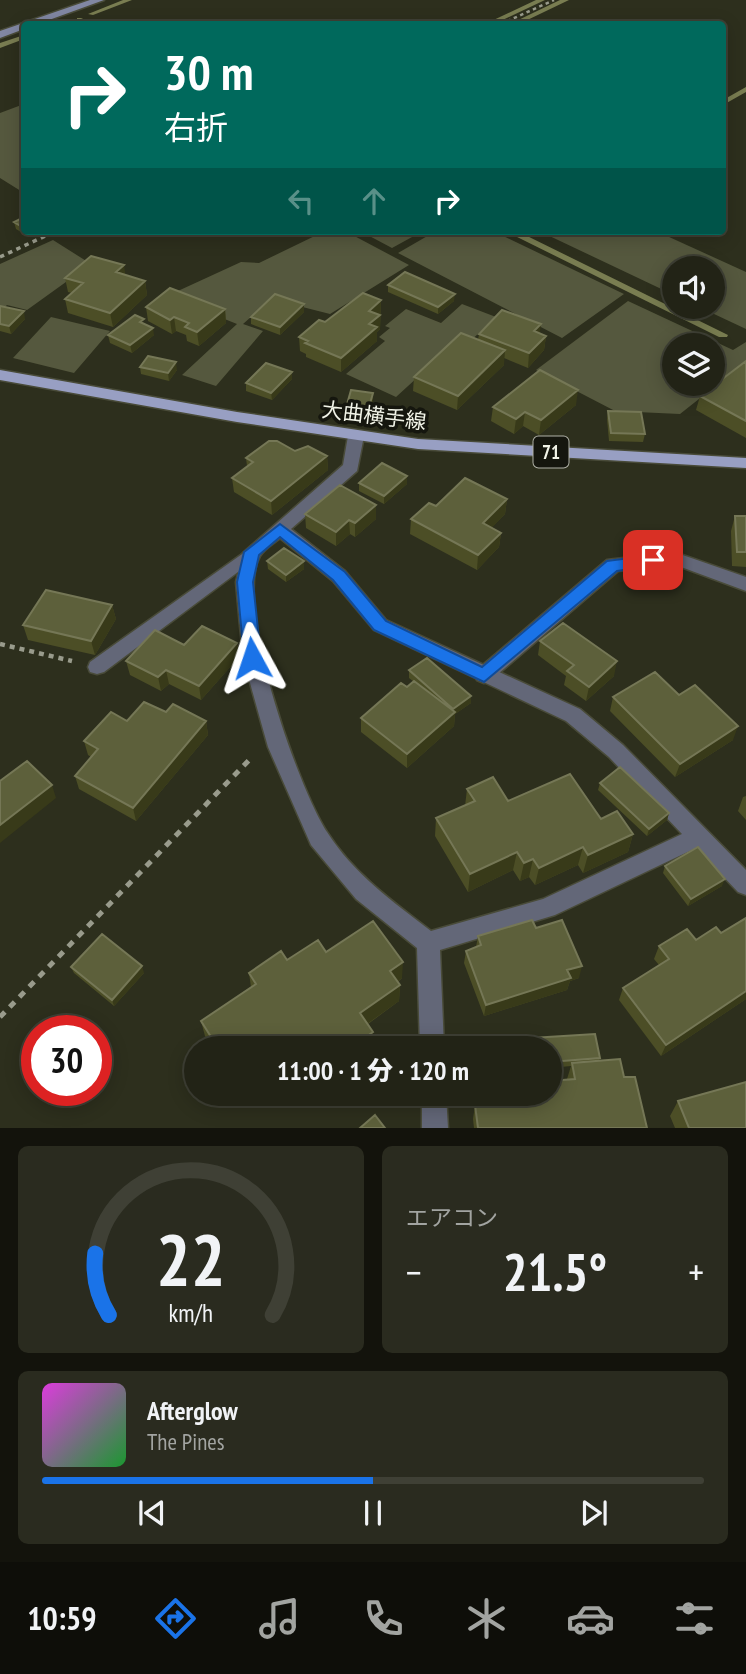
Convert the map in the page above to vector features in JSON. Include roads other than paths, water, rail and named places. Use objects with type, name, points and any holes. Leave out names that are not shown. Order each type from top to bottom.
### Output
[{"type":"main road","name":"大曲横手線","points":[[0,375],[356,436],[492,449],[746,463]]},
{"type":"street","points":[[39,21],[99,0]]},
{"type":"street","points":[[0,35],[21,27]]},
{"type":"street","points":[[97,667],[252,552],[351,467],[356,436]]},
{"type":"street","points":[[280,529],[339,576],[380,625],[573,715],[616,751],[746,885]]},
{"type":"street","points":[[252,552],[245,582],[252,658],[274,734],[319,838],[364,892],[428,943],[432,1036]]},
{"type":"street","points":[[484,675],[613,565],[674,558],[746,584]]},
{"type":"street","points":[[428,943],[547,908],[699,836]]},
{"type":"street","points":[[434,1106],[435,1128]]},
{"type":"waterway","points":[[91,14],[129,0]]},
{"type":"waterway","points":[[496,21],[542,0]]},
{"type":"waterway","points":[[520,21],[566,0]]},
{"type":"waterway","points":[[79,19],[83,21]]},
{"type":"waterway","points":[[0,46],[21,38]]},
{"type":"waterway","points":[[726,101],[746,89]]},
{"type":"waterway","points":[[518,235],[719,333]]}]
